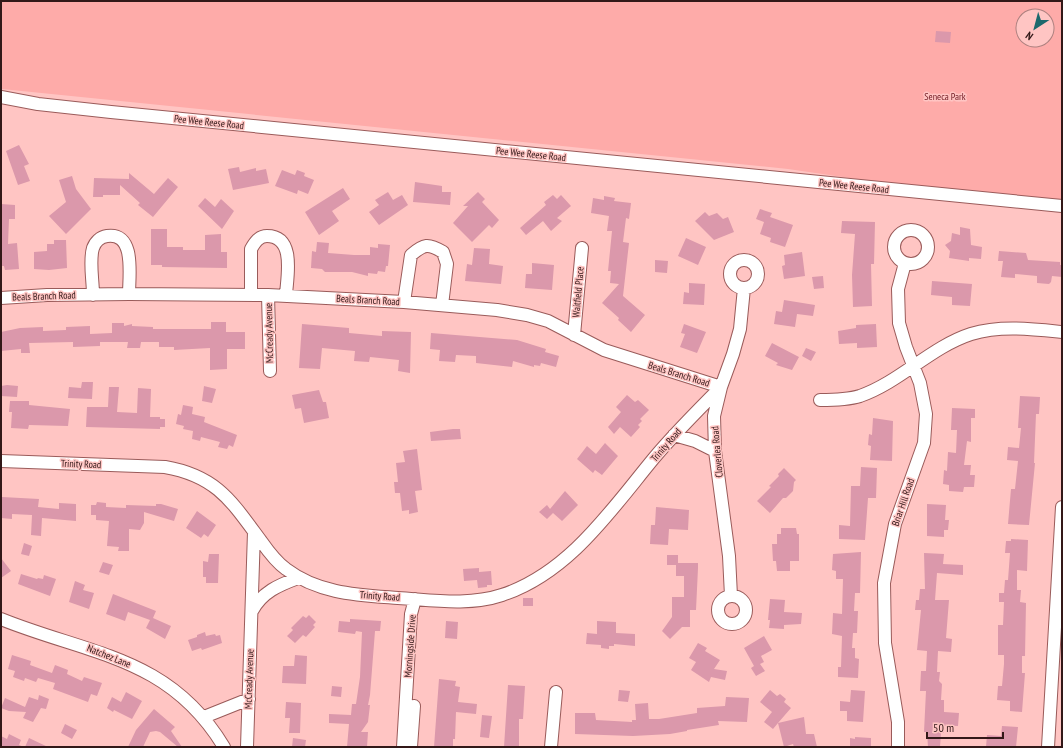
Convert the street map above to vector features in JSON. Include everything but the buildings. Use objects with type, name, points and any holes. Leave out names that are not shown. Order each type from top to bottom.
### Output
[{"type":"street","name":"Pee Wee Reese Road","points":[[1,97],[38,104],[111,112],[1062,206]]},
{"type":"street","points":[[93,295],[93,249],[99,239],[107,236],[121,239],[126,245],[128,253],[129,294]]},
{"type":"street","name":"McCready Avenue","points":[[251,294],[251,249],[254,243],[266,236],[281,240],[286,248],[286,295]]},
{"type":"street","points":[[404,302],[411,255],[421,246],[433,246],[443,252],[447,264],[442,305]]},
{"type":"street","name":"Waitfield Place","points":[[574,335],[582,248]]},
{"type":"street","name":"Briar Hill Road","points":[[898,747],[898,722],[885,643],[884,590],[888,558],[895,524],[920,459],[924,437],[925,404],[920,383],[906,347],[899,323],[898,307],[900,278],[905,263]]},
{"type":"street","name":"Cloverlea Road","points":[[731,596],[730,556],[715,451],[714,416],[721,387],[740,329],[744,288]]},
{"type":"street","name":"Beals Branch Road","points":[[1,298],[129,294],[286,295],[442,305],[527,315],[548,321],[604,350],[721,387]]},
{"type":"street","name":"McCready Avenue","points":[[268,295],[270,371]]},
{"type":"street","points":[[820,400],[859,396],[959,340],[982,331],[1026,329],[1062,332]]},
{"type":"street","name":"Trinity Road","points":[[1,461],[165,467],[186,472],[206,481],[229,499],[276,560],[298,578],[325,589],[344,593],[446,601],[488,598],[501,596],[533,582],[575,551],[674,435],[721,387]]},
{"type":"street","points":[[674,435],[695,441],[715,451]]},
{"type":"street","points":[[1048,747],[1062,507]]},
{"type":"street","name":"McCready Avenue","points":[[247,747],[254,532]]},
{"type":"street","points":[[252,611],[264,595],[278,586],[298,578]]},
{"type":"street","name":"Morningside Drive","points":[[403,747],[411,614],[415,599]]},
{"type":"street","name":"Morningside Drive","points":[[411,747],[419,613],[415,599]]},
{"type":"street","name":"Natchez Lane","points":[[1,619],[89,647],[131,664],[175,690],[204,717],[224,747]]},
{"type":"street","points":[[551,747],[556,692]]},
{"type":"street","points":[[204,717],[248,699]]},
{"type":"green space","name":"Seneca Park","points":[[1,1],[1062,1],[1062,209],[788,169],[2,89]]}]
